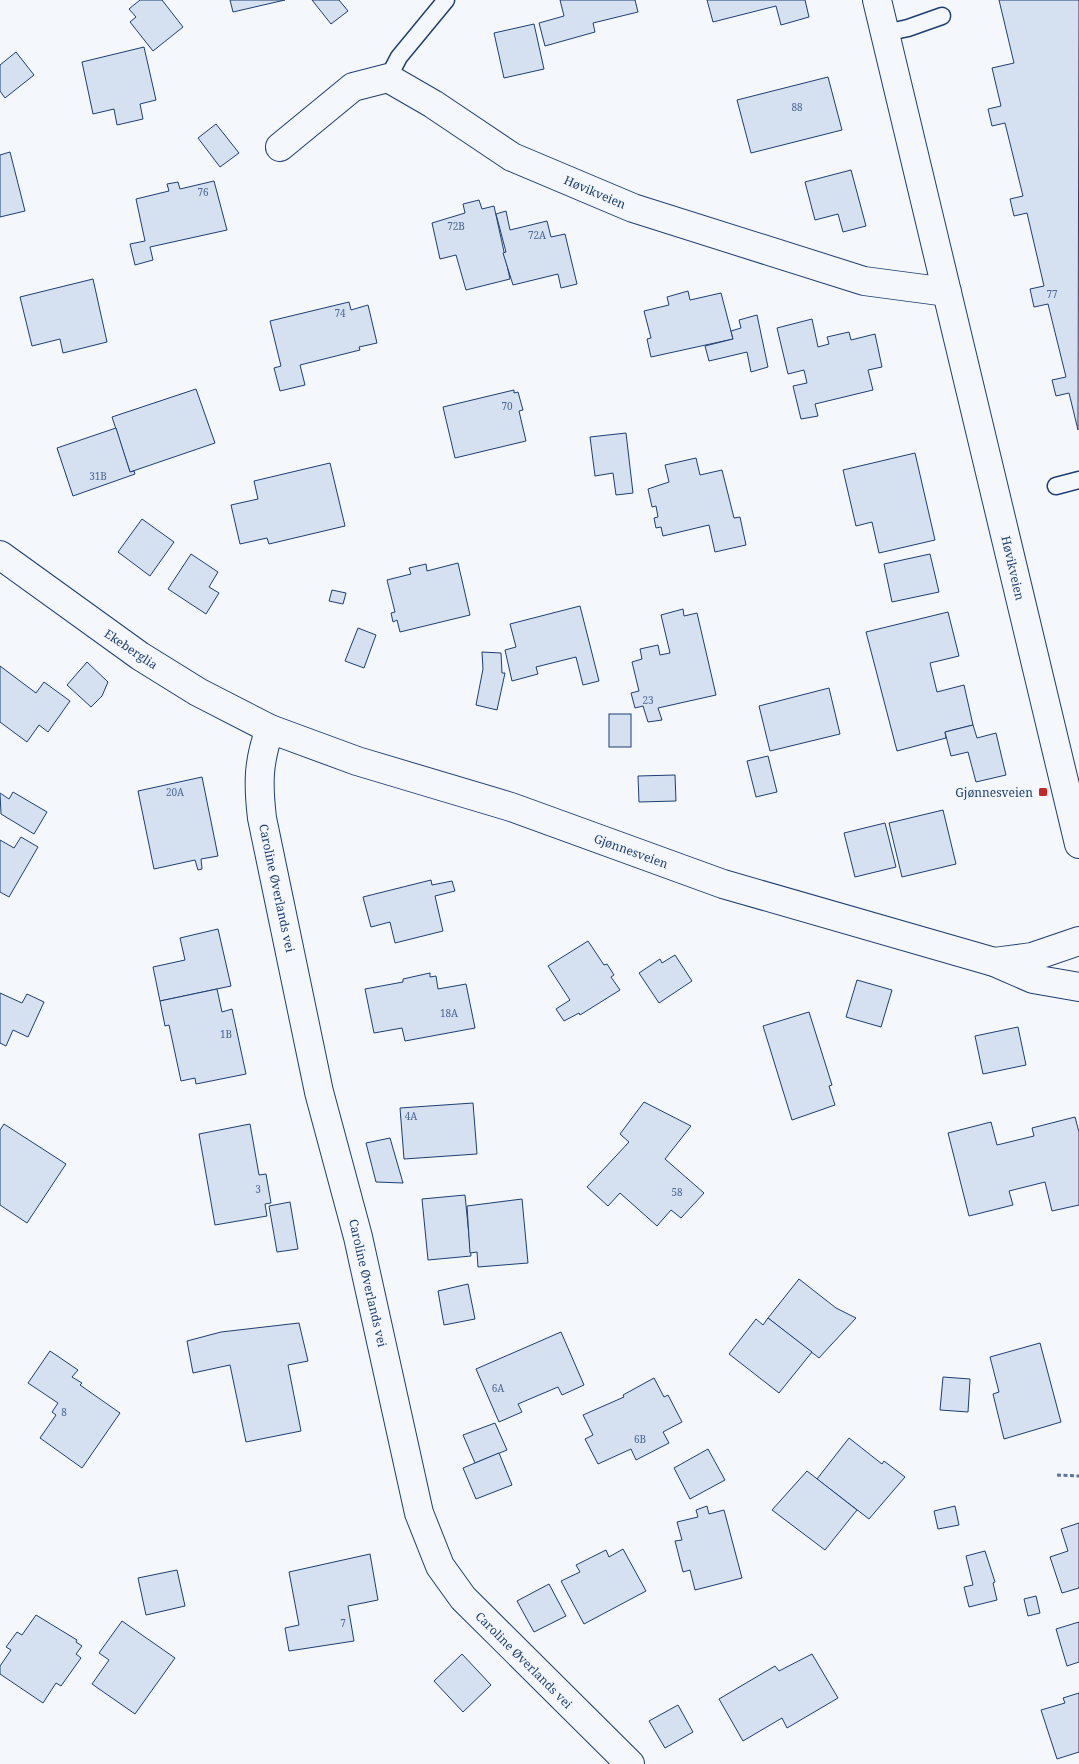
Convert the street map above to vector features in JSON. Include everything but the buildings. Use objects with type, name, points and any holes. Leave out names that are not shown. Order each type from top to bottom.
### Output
[{"type":"street","name":"Høvikveien","points":[[877,0],[1079,844]]},
{"type":"street","points":[[280,147],[353,87],[388,78]]},
{"type":"street","name":"Høvikveien","points":[[388,78],[433,104],[512,156],[633,208],[864,281],[947,292]]},
{"type":"street","name":"Ekeberglia","points":[[0,555],[140,656],[198,692],[270,729]]},
{"type":"street","name":"Gjønnesveien","points":[[270,729],[357,761],[511,807],[723,884],[994,962],[1033,979],[1079,987]]},
{"type":"street","name":"Caroline Øverlands vei","points":[[270,729],[262,753],[258,785],[262,818],[319,1092],[358,1237],[419,1514],[440,1566],[463,1598],[531,1669],[630,1764]]},
{"type":"street","name":"Gjønnesveien","points":[[994,962],[1032,957],[1079,941]]},
{"type":"lane","points":[[388,78],[399,57],[446,0]]},
{"type":"lane","points":[[885,33],[908,28],[942,16]]},
{"type":"lane","points":[[1056,486],[1079,480]]},
{"type":"path","points":[[1057,1475],[1079,1476]]},
{"type":"place","name":"Gjønnesveien","points":[[1043,792]]}]
